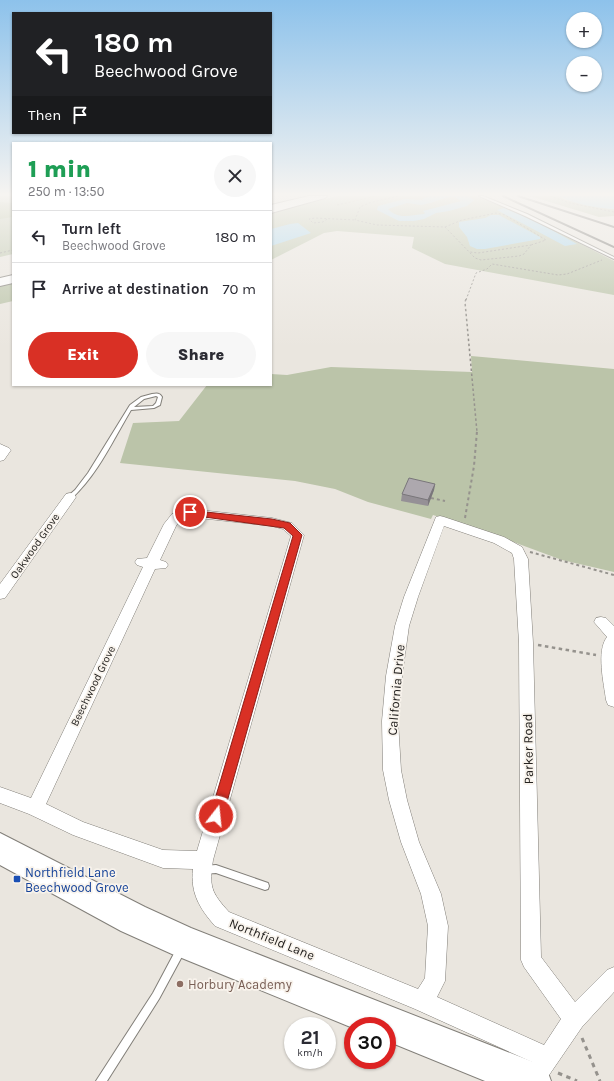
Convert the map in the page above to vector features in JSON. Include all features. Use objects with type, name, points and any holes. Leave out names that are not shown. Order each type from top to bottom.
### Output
[{"type":"highway","points":[[0,273],[12,270]]},
{"type":"highway","points":[[0,282],[12,279]]},
{"type":"highway","points":[[0,848],[134,919],[184,942],[538,1072]]},
{"type":"street","points":[[0,447],[4,450],[0,458]]},
{"type":"street","name":"Oakwood Grove","points":[[0,594],[70,498]]},
{"type":"street","name":"Beechwood Grove","points":[[35,808],[170,524],[176,517],[190,512],[272,522],[287,526]]},
{"type":"street","name":"California Drive","points":[[422,1001],[434,981],[438,926],[431,894],[410,842],[398,800],[392,770],[390,721],[394,676],[402,626],[411,597],[440,520],[464,527]]},
{"type":"street","name":"Northfield Lane","points":[[287,526],[298,535],[203,865],[200,881],[207,902],[222,919],[422,1001],[538,1072]]},
{"type":"street","points":[[464,527],[499,540],[517,550]]},
{"type":"street","name":"Parker Road","points":[[517,550],[522,559],[526,643],[531,960],[574,1019]]},
{"type":"street","points":[[601,622],[614,635]]},
{"type":"street","points":[[614,640],[611,643],[609,657],[614,700]]},
{"type":"street","points":[[0,795],[35,808],[79,829],[163,859],[203,865]]},
{"type":"street","points":[[538,1072],[574,1019],[614,977]]},
{"type":"lane","points":[[591,246],[614,258]]},
{"type":"lane","points":[[70,498],[79,489],[130,409],[145,397],[152,394],[159,395],[160,397],[158,404],[154,406],[130,409]]},
{"type":"lane","points":[[203,865],[265,886]]},
{"type":"lane","points":[[101,1081],[156,996],[184,942]]},
{"type":"path","points":[[464,246],[475,258],[481,260],[505,259],[519,256],[524,254],[530,246]]},
{"type":"path","points":[[470,252],[478,253],[521,246]]},
{"type":"path","points":[[0,253],[12,250]]},
{"type":"path","points":[[464,527],[474,466],[476,429],[465,302],[476,273],[487,269],[492,264],[563,275],[594,262],[607,259]]},
{"type":"path","points":[[431,498],[444,501]]},
{"type":"path","points":[[517,550],[529,551],[563,562],[614,575]]},
{"type":"path","points":[[526,643],[609,657]]},
{"type":"path","points":[[574,1019],[600,1081]]},
{"type":"path","points":[[538,1072],[577,1081]]},
{"type":"green space","points":[[0,246],[12,246],[12,254],[0,257]]},
{"type":"green space","points":[[272,246],[298,246],[272,259]]},
{"type":"green space","points":[[412,246],[586,246],[614,261],[614,295],[445,264],[412,248]]},
{"type":"green space","points":[[12,281],[12,301],[0,304],[0,285]]},
{"type":"green space","points":[[471,356],[614,369],[614,572],[562,560],[478,529],[433,515],[431,519],[368,502],[335,489],[295,481],[120,463],[133,423],[179,421],[206,386],[272,386],[272,374],[287,375],[331,367],[472,372]]},
{"type":"water","points":[[471,246],[499,246],[485,249],[477,249]]},
{"type":"building","points":[[409,478],[435,484],[428,500],[402,494]]},
{"type":"place","name":"Northfield Lane Beechwood Grove","points":[[17,879]]},
{"type":"place","name":"Horbury Academy","points":[[180,984]]},
{"type":"route","points":[[190,512],[272,522],[287,526],[298,535],[216,816]]}]
